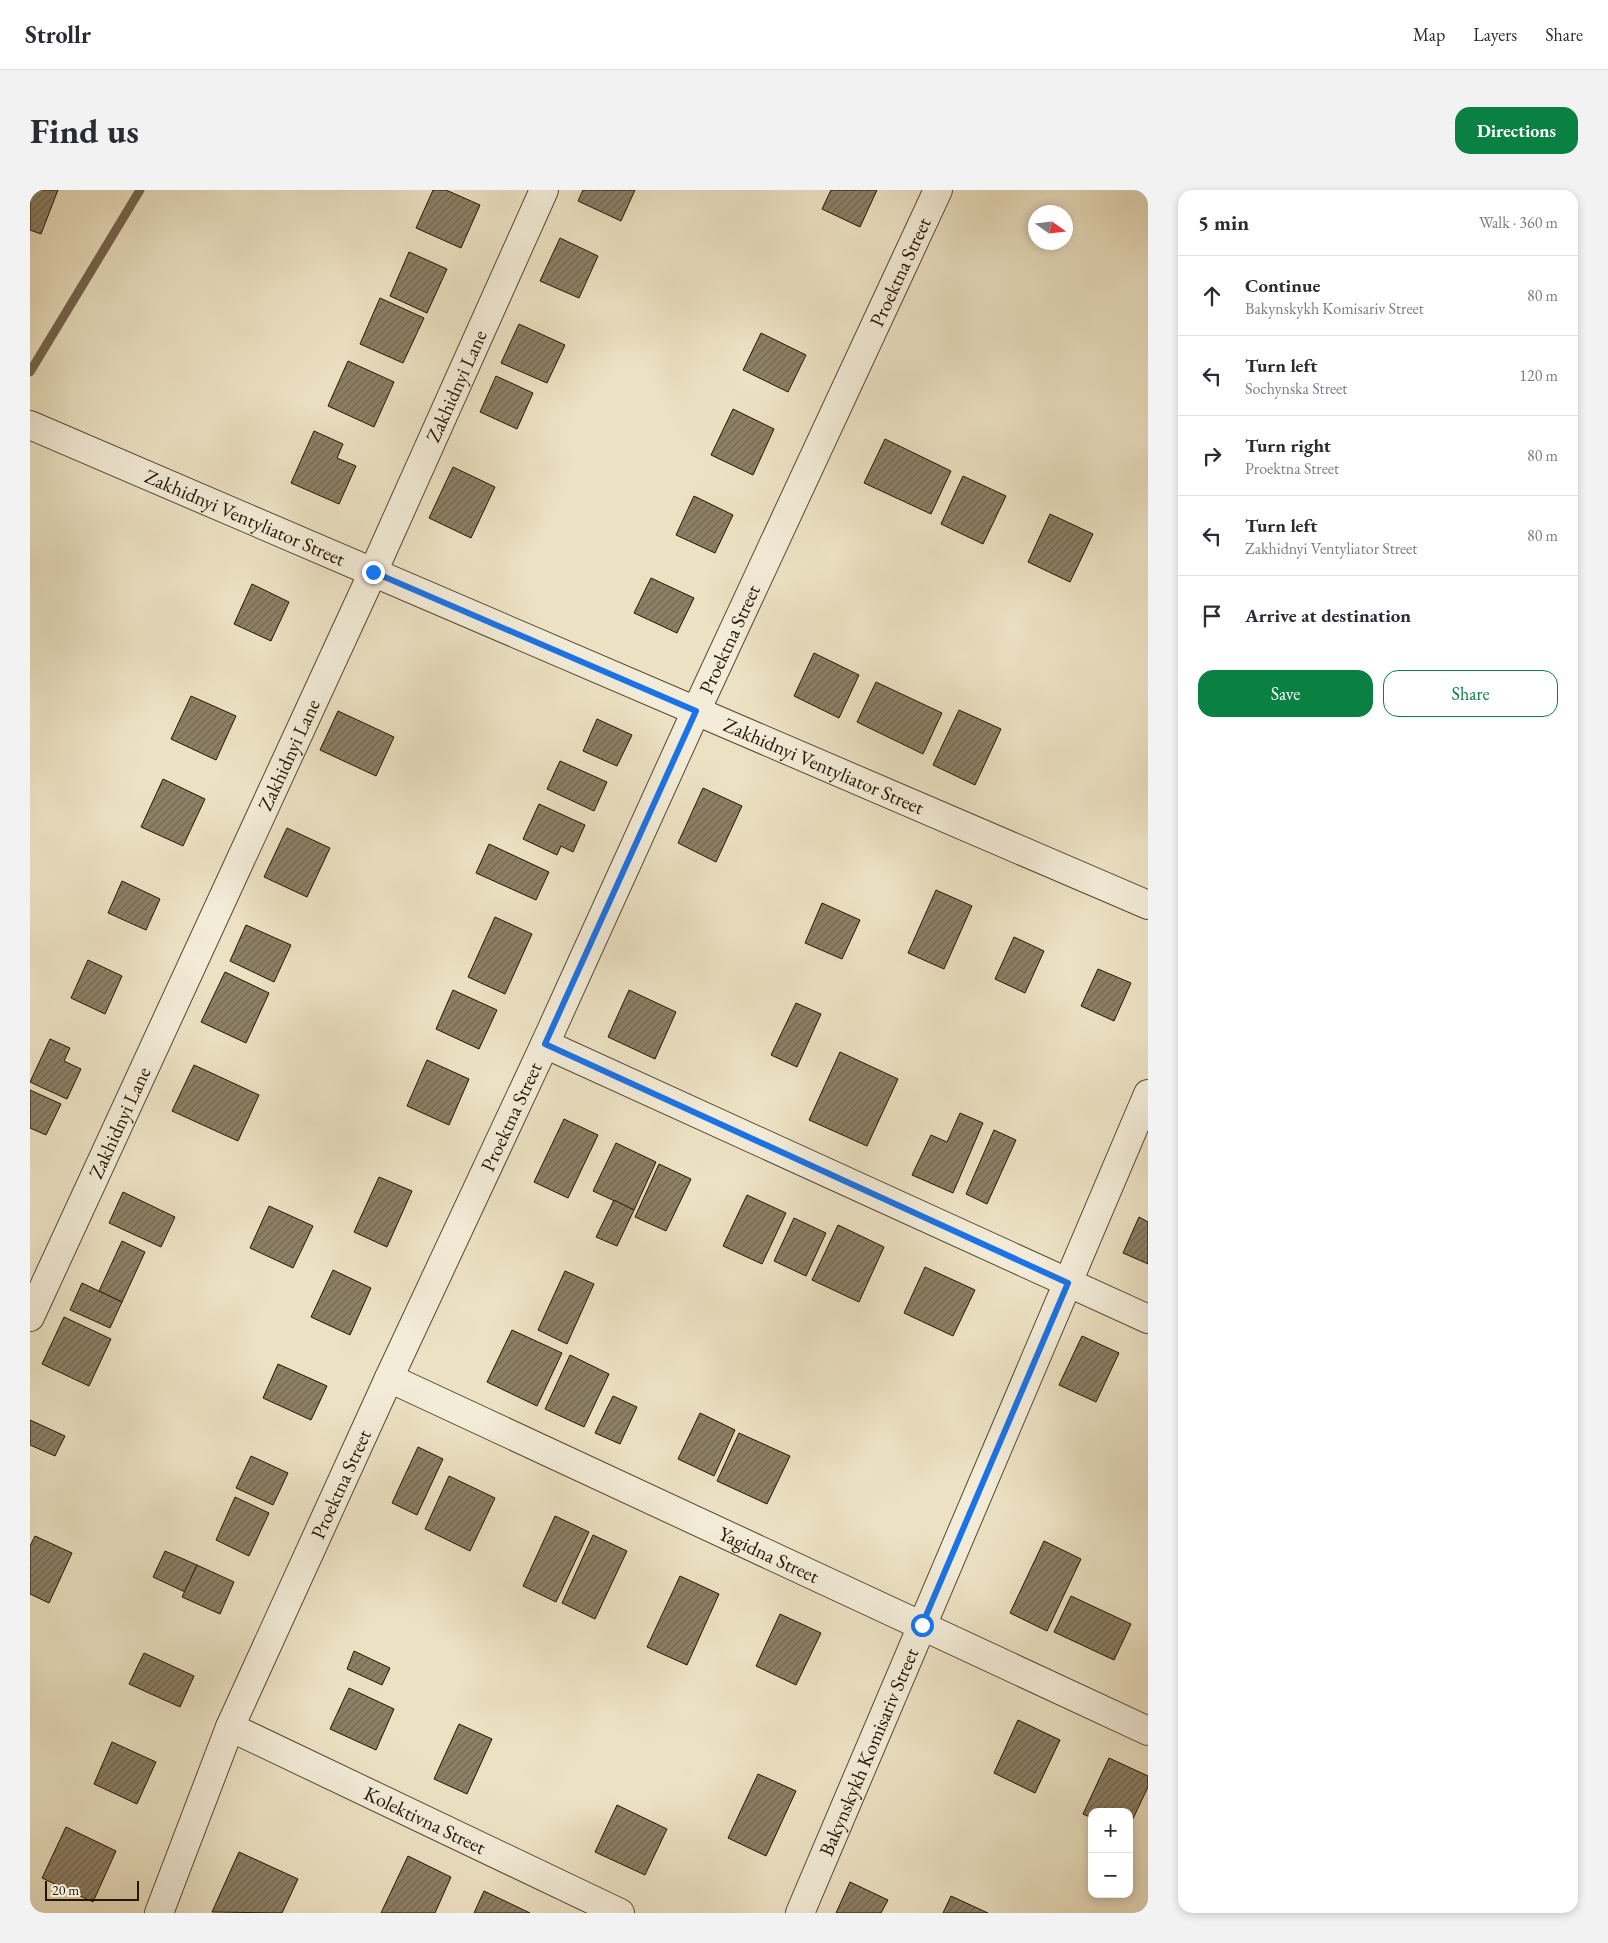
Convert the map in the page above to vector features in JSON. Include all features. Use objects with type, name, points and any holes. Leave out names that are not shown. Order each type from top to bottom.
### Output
[{"type":"street","name":"Zakhidnyi Lane","points":[[30,1317],[373,572],[544,190]]},
{"type":"street","name":"Proektna Street","points":[[159,1913],[230,1727],[389,1378],[545,1044],[696,711],[938,190]]},
{"type":"street","name":"Zakhidnyi Ventyliator Street","points":[[30,425],[1148,905]]},
{"type":"street","points":[[545,1044],[1148,1320]]},
{"type":"street","name":"Bakynskykh Komisariv Street","points":[[800,1913],[1148,1094]]},
{"type":"street","name":"Yagidna Street","points":[[389,1378],[1148,1731]]},
{"type":"street","name":"Kolektivna Street","points":[[230,1727],[620,1913]]},
{"type":"building","points":[[30,190],[58,190],[41,234],[30,230]]},
{"type":"building","points":[[433,190],[446,190],[480,205],[461,248],[416,228]]},
{"type":"building","points":[[583,190],[635,190],[621,221],[578,201]]},
{"type":"building","points":[[831,190],[877,190],[860,227],[822,209]]},
{"type":"building","points":[[560,238],[598,256],[579,298],[540,281]]},
{"type":"building","points":[[409,252],[447,269],[427,313],[390,296]]},
{"type":"building","points":[[380,298],[424,318],[403,363],[360,344]]},
{"type":"building","points":[[519,324],[565,345],[547,383],[501,363]]},
{"type":"building","points":[[761,333],[806,355],[788,392],[743,370]]},
{"type":"building","points":[[348,361],[394,382],[374,427],[328,406]]},
{"type":"building","points":[[496,376],[533,393],[517,429],[480,412]]},
{"type":"building","points":[[733,409],[774,429],[753,475],[711,455]]},
{"type":"building","points":[[314,431],[343,444],[337,458],[356,466],[339,504],[291,483]]},
{"type":"building","points":[[885,439],[951,471],[931,514],[864,483]]},
{"type":"building","points":[[453,467],[495,487],[471,538],[429,518]]},
{"type":"building","points":[[963,476],[1006,496],[983,544],[941,524]]},
{"type":"building","points":[[694,496],[733,515],[715,553],[676,535]]},
{"type":"building","points":[[1050,514],[1093,534],[1070,582],[1028,562]]},
{"type":"building","points":[[651,578],[694,598],[677,633],[634,613]]},
{"type":"building","points":[[252,584],[289,602],[271,641],[234,624]]},
{"type":"building","points":[[814,653],[859,675],[839,718],[794,696]]},
{"type":"building","points":[[876,682],[942,713],[923,754],[857,722]]},
{"type":"building","points":[[191,696],[236,716],[216,760],[171,739]]},
{"type":"building","points":[[959,710],[1001,729],[975,785],[933,765]]},
{"type":"building","points":[[338,711],[394,737],[376,776],[320,750]]},
{"type":"building","points":[[597,719],[632,735],[617,766],[583,751]]},
{"type":"building","points":[[560,761],[607,782],[594,811],[547,789]]},
{"type":"building","points":[[163,779],[205,799],[183,846],[141,827]]},
{"type":"building","points":[[703,788],[742,806],[716,862],[678,843]]},
{"type":"building","points":[[539,804],[585,825],[573,852],[561,846],[557,855],[523,839]]},
{"type":"building","points":[[287,828],[330,848],[307,897],[264,877]]},
{"type":"building","points":[[489,844],[549,872],[536,900],[476,873]]},
{"type":"building","points":[[122,881],[160,899],[146,930],[108,913]]},
{"type":"building","points":[[936,890],[972,906],[944,969],[908,953]]},
{"type":"building","points":[[822,903],[860,920],[842,959],[805,943]]},
{"type":"building","points":[[495,917],[532,934],[505,994],[468,977]]},
{"type":"building","points":[[246,925],[291,945],[274,982],[230,961]]},
{"type":"building","points":[[1014,937],[1044,951],[1025,993],[995,979]]},
{"type":"building","points":[[88,960],[122,976],[105,1014],[71,998]]},
{"type":"building","points":[[1098,969],[1131,983],[1114,1021],[1081,1006]]},
{"type":"building","points":[[225,972],[269,993],[246,1043],[201,1022]]},
{"type":"building","points":[[453,990],[497,1010],[479,1049],[436,1029]]},
{"type":"building","points":[[629,990],[676,1012],[655,1059],[608,1037]]},
{"type":"building","points":[[796,1003],[821,1014],[797,1067],[771,1055]]},
{"type":"building","points":[[50,1039],[70,1048],[64,1061],[81,1069],[67,1099],[30,1082]]},
{"type":"building","points":[[840,1052],[898,1079],[867,1146],[809,1120]]},
{"type":"building","points":[[427,1060],[469,1079],[449,1125],[407,1106]]},
{"type":"building","points":[[194,1065],[259,1095],[238,1141],[172,1111]]},
{"type":"building","points":[[30,1090],[61,1104],[46,1135],[30,1128]]},
{"type":"building","points":[[960,1113],[983,1123],[953,1193],[912,1175],[931,1135],[947,1142]]},
{"type":"building","points":[[564,1119],[598,1135],[568,1198],[534,1182]]},
{"type":"building","points":[[994,1130],[1016,1140],[987,1204],[966,1194]]},
{"type":"building","points":[[616,1143],[656,1162],[634,1210],[593,1191]]},
{"type":"building","points":[[659,1164],[691,1179],[666,1231],[635,1217]]},
{"type":"building","points":[[379,1177],[412,1191],[387,1247],[354,1232]]},
{"type":"building","points":[[123,1192],[175,1217],[161,1247],[109,1223]]},
{"type":"building","points":[[747,1195],[786,1213],[762,1264],[723,1246]]},
{"type":"building","points":[[614,1200],[634,1210],[617,1246],[596,1237]]},
{"type":"building","points":[[269,1206],[313,1226],[293,1268],[250,1248]]},
{"type":"building","points":[[1139,1217],[1148,1222],[1148,1264],[1123,1253]]},
{"type":"building","points":[[794,1218],[826,1233],[806,1276],[774,1261]]},
{"type":"building","points":[[838,1225],[884,1247],[859,1302],[812,1280]]},
{"type":"building","points":[[122,1241],[145,1252],[122,1302],[99,1291]]},
{"type":"building","points":[[925,1267],[975,1290],[953,1336],[904,1313]]},
{"type":"building","points":[[333,1270],[371,1288],[350,1335],[311,1317]]},
{"type":"building","points":[[565,1271],[594,1284],[567,1344],[538,1330]]},
{"type":"building","points":[[82,1283],[122,1302],[110,1328],[70,1310]]},
{"type":"building","points":[[64,1317],[111,1339],[89,1386],[42,1364]]},
{"type":"building","points":[[512,1330],[562,1353],[537,1406],[487,1382]]},
{"type":"building","points":[[1082,1336],[1119,1353],[1096,1402],[1059,1385]]},
{"type":"building","points":[[570,1355],[609,1374],[584,1427],[545,1409]]},
{"type":"building","points":[[278,1364],[327,1386],[311,1420],[263,1398]]},
{"type":"building","points":[[613,1396],[637,1407],[620,1444],[595,1433]]},
{"type":"building","points":[[700,1413],[735,1430],[714,1476],[678,1459]]},
{"type":"building","points":[[30,1420],[65,1436],[55,1456],[30,1445]]},
{"type":"building","points":[[739,1433],[790,1456],[767,1504],[717,1481]]},
{"type":"building","points":[[418,1447],[443,1459],[417,1515],[392,1503]]},
{"type":"building","points":[[251,1456],[288,1473],[273,1505],[236,1488]]},
{"type":"building","points":[[449,1476],[495,1498],[470,1551],[425,1529]]},
{"type":"building","points":[[235,1497],[269,1513],[249,1556],[216,1540]]},
{"type":"building","points":[[555,1516],[589,1532],[556,1602],[523,1586]]},
{"type":"building","points":[[593,1535],[627,1551],[595,1619],[562,1603]]},
{"type":"building","points":[[35,1536],[72,1553],[49,1603],[30,1594],[30,1546]]},
{"type":"building","points":[[1044,1541],[1081,1559],[1047,1631],[1010,1613]]},
{"type":"building","points":[[165,1551],[197,1565],[185,1592],[153,1577]]},
{"type":"building","points":[[197,1565],[234,1582],[220,1614],[182,1597]]},
{"type":"building","points":[[680,1576],[719,1594],[687,1665],[647,1647]]},
{"type":"building","points":[[1071,1596],[1131,1624],[1114,1660],[1054,1632]]},
{"type":"building","points":[[780,1614],[821,1633],[796,1685],[756,1666]]},
{"type":"building","points":[[354,1651],[390,1668],[382,1685],[347,1669]]},
{"type":"building","points":[[144,1653],[194,1676],[180,1707],[129,1684]]},
{"type":"building","points":[[349,1688],[394,1709],[376,1750],[330,1729]]},
{"type":"building","points":[[1018,1720],[1060,1740],[1035,1793],[994,1773]]},
{"type":"building","points":[[459,1724],[492,1739],[467,1794],[434,1779]]},
{"type":"building","points":[[112,1742],[156,1762],[137,1804],[94,1784]]},
{"type":"building","points":[[1109,1758],[1148,1776],[1148,1787],[1133,1819],[1133,1808],[1088,1808],[1088,1816],[1083,1814]]},
{"type":"building","points":[[758,1774],[796,1791],[766,1856],[728,1838]]},
{"type":"building","points":[[617,1805],[667,1829],[645,1875],[595,1852]]},
{"type":"building","points":[[66,1827],[116,1851],[93,1902],[42,1878]]},
{"type":"building","points":[[239,1852],[298,1879],[282,1913],[212,1912]]},
{"type":"building","points":[[408,1856],[451,1877],[435,1913],[381,1913]]},
{"type":"building","points":[[850,1882],[888,1900],[881,1913],[836,1913]]},
{"type":"building","points":[[484,1891],[530,1913],[474,1913]]},
{"type":"building","points":[[951,1896],[988,1913],[943,1913]]},
{"type":"waterway","points":[[30,372],[140,190]]},
{"type":"route","points":[[373,572],[696,711],[545,1044],[1068,1283],[922,1625]]}]
